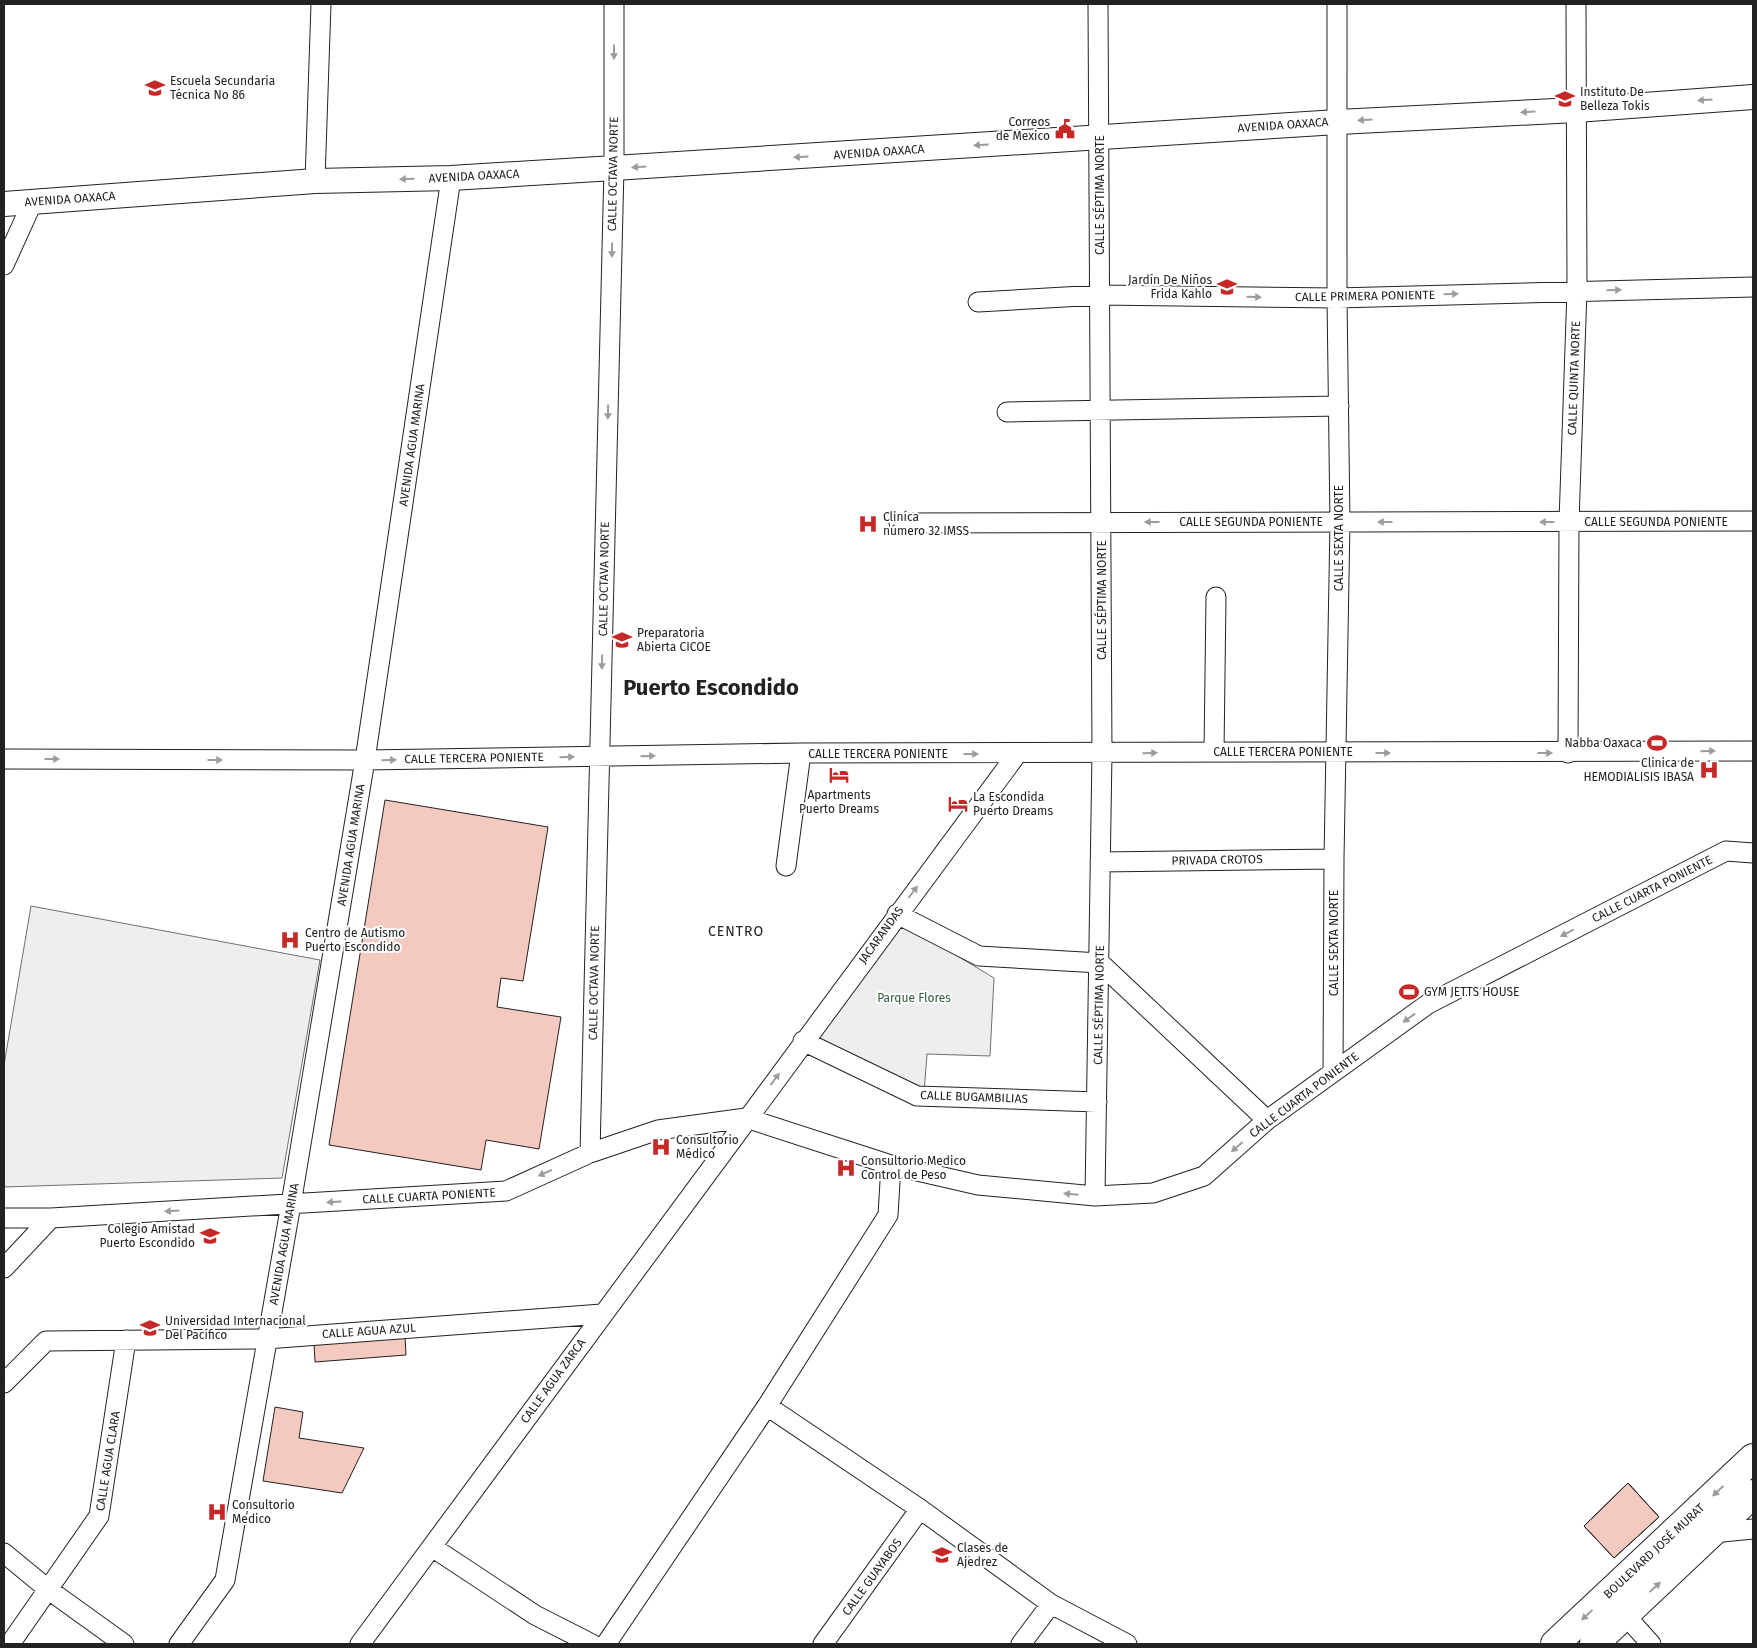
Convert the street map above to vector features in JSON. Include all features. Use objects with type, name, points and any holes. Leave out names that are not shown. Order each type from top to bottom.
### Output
[{"type":"highway","name":"BOULEVARD JOSÉ MURAT","points":[[1555,1644],[1753,1458]]},
{"type":"highway","points":[[1594,1644],[1753,1494]]},
{"type":"main road","name":"AVENIDA OAXACA","points":[[4,204],[314,181],[451,178],[1338,122],[1576,110],[1753,97]]},
{"type":"street","points":[[314,181],[321,4]]},
{"type":"street","name":"CALLE OCTAVA NORTE","points":[[590,1153],[614,168],[614,4]]},
{"type":"street","name":"CALLE SÉPTIMA NORTE","points":[[1095,1196],[1098,1102],[1102,753],[1098,4]]},
{"type":"street","name":"CALLE SEXTA NORTE","points":[[1333,1072],[1334,859],[1340,522],[1337,298],[1337,4]]},
{"type":"street","name":"CALLE QUINTA NORTE","points":[[1568,752],[1569,522],[1577,290],[1576,4]]},
{"type":"street","name":"AVENIDA AGUA MARINA","points":[[178,1644],[225,1580],[291,1204],[365,760],[451,178]]},
{"type":"street","points":[[4,265],[33,201]]},
{"type":"street","name":"CALLE PRIMERA PONIENTE","points":[[978,302],[1100,296],[1337,298],[1577,290],[1753,287]]},
{"type":"street","points":[[1007,412],[1339,406]]},
{"type":"street","name":"CALLE SEGUNDA PONIENTE","points":[[899,523],[1753,522]]},
{"type":"street","points":[[1214,752],[1216,597]]},
{"type":"street","name":"CALLE TERCERA PONIENTE","points":[[4,759],[365,760],[802,753],[1753,751]]},
{"type":"street","points":[[786,866],[802,753]]},
{"type":"street","name":"JACARANDAS","points":[[746,1118],[1016,754]]},
{"type":"street","name":"CALLE CUARTA PONIENTE","points":[[4,1218],[51,1218],[506,1191],[590,1153],[658,1130],[746,1118],[891,1165],[978,1185],[1095,1196],[1153,1193],[1204,1176],[1267,1120],[1428,1004],[1726,851],[1753,853]]},
{"type":"street","name":"PRIVADA CROTOS","points":[[1100,862],[1334,859]]},
{"type":"street","points":[[897,914],[979,956],[1100,964],[1267,1120]]},
{"type":"street","name":"CALLE BUGAMBILIAS","points":[[803,1041],[917,1096],[1098,1102]]},
{"type":"street","name":"CALLE AGUA ZARCA","points":[[360,1644],[746,1118]]},
{"type":"street","points":[[606,1644],[768,1406],[888,1215],[891,1165]]},
{"type":"street","points":[[4,1268],[51,1218]]},
{"type":"street","name":"CALLE AGUA AZUL","points":[[4,1383],[46,1341],[266,1339],[602,1314]]},
{"type":"street","name":"CALLE AGUA CLARA","points":[[10,1644],[99,1516],[126,1340]]},
{"type":"street","points":[[768,1406],[920,1509],[1051,1604],[1127,1644]]},
{"type":"street","name":"CALLE GUAYABOS","points":[[823,1644],[920,1509]]},
{"type":"street","points":[[1712,1533],[1753,1530]]},
{"type":"street","points":[[432,1547],[535,1615],[592,1644]]},
{"type":"street","points":[[4,1553],[49,1590],[124,1644]]},
{"type":"street","points":[[1021,1644],[1051,1604]]},
{"type":"street","points":[[1625,1615],[1651,1644]]},
{"type":"green space","points":[[31,906],[320,960],[282,1178],[4,1187],[4,1065]]},
{"type":"green space","name":"Parque Flores","points":[[898,920],[994,978],[990,1056],[927,1054],[924,1093],[811,1039]]},
{"type":"building","points":[[385,800],[548,827],[523,981],[501,978],[497,1007],[561,1017],[539,1149],[486,1140],[481,1170],[329,1145]]},
{"type":"building","points":[[405,1337],[406,1355],[315,1362],[314,1344]]},
{"type":"building","points":[[275,1407],[303,1412],[299,1438],[364,1448],[342,1493],[263,1481]]},
{"type":"building","points":[[1628,1483],[1659,1517],[1614,1558],[1584,1526]]},
{"type":"building","points":[[1628,1483],[1659,1517],[1614,1558],[1584,1526]]},
{"type":"place","name":"Escuela Secundaria Técnica No 86","points":[[155,88]]},
{"type":"place","name":"Instituto De Belleza Tokis","points":[[1565,99]]},
{"type":"place","name":"Correos de Mexico","points":[[1065,129]]},
{"type":"place","name":"Jardín De Niños Frida Kahlo","points":[[1227,287]]},
{"type":"place","name":"Cliníca número 32 IMSS","points":[[868,524]]},
{"type":"place","name":"Preparatoria Abierta CICOE","points":[[622,640]]},
{"type":"place","name":"Nabba Oaxaca","points":[[1657,743]]},
{"type":"place","name":"Clinica de HEMODIALISIS IBASA","points":[[1709,770]]},
{"type":"place","name":"Apartments Puerto Dreams","points":[[839,775]]},
{"type":"place","name":"La Escondida Puerto Dreams","points":[[958,804]]},
{"type":"place","name":"Centro de Autismo Puerto Escondido","points":[[290,940]]},
{"type":"place","name":"GYM JETTS HOUSE","points":[[1409,992]]},
{"type":"place","name":"Consultorio Médico","points":[[661,1147]]},
{"type":"place","name":"Consultorio Medico Control de Peso","points":[[846,1168]]},
{"type":"place","name":"Colegio Amistad Puerto Escondido","points":[[210,1236]]},
{"type":"place","name":"Universidad Internacional Del Pacífico","points":[[150,1328]]},
{"type":"place","name":"Consultorio Medico","points":[[217,1512]]},
{"type":"place","name":"Clases de Ajedrez","points":[[942,1555]]},
{"type":"district","name":"Puerto Escondido","points":[[711,687]]},
{"type":"district","name":"CENTRO","points":[[736,931]]}]
